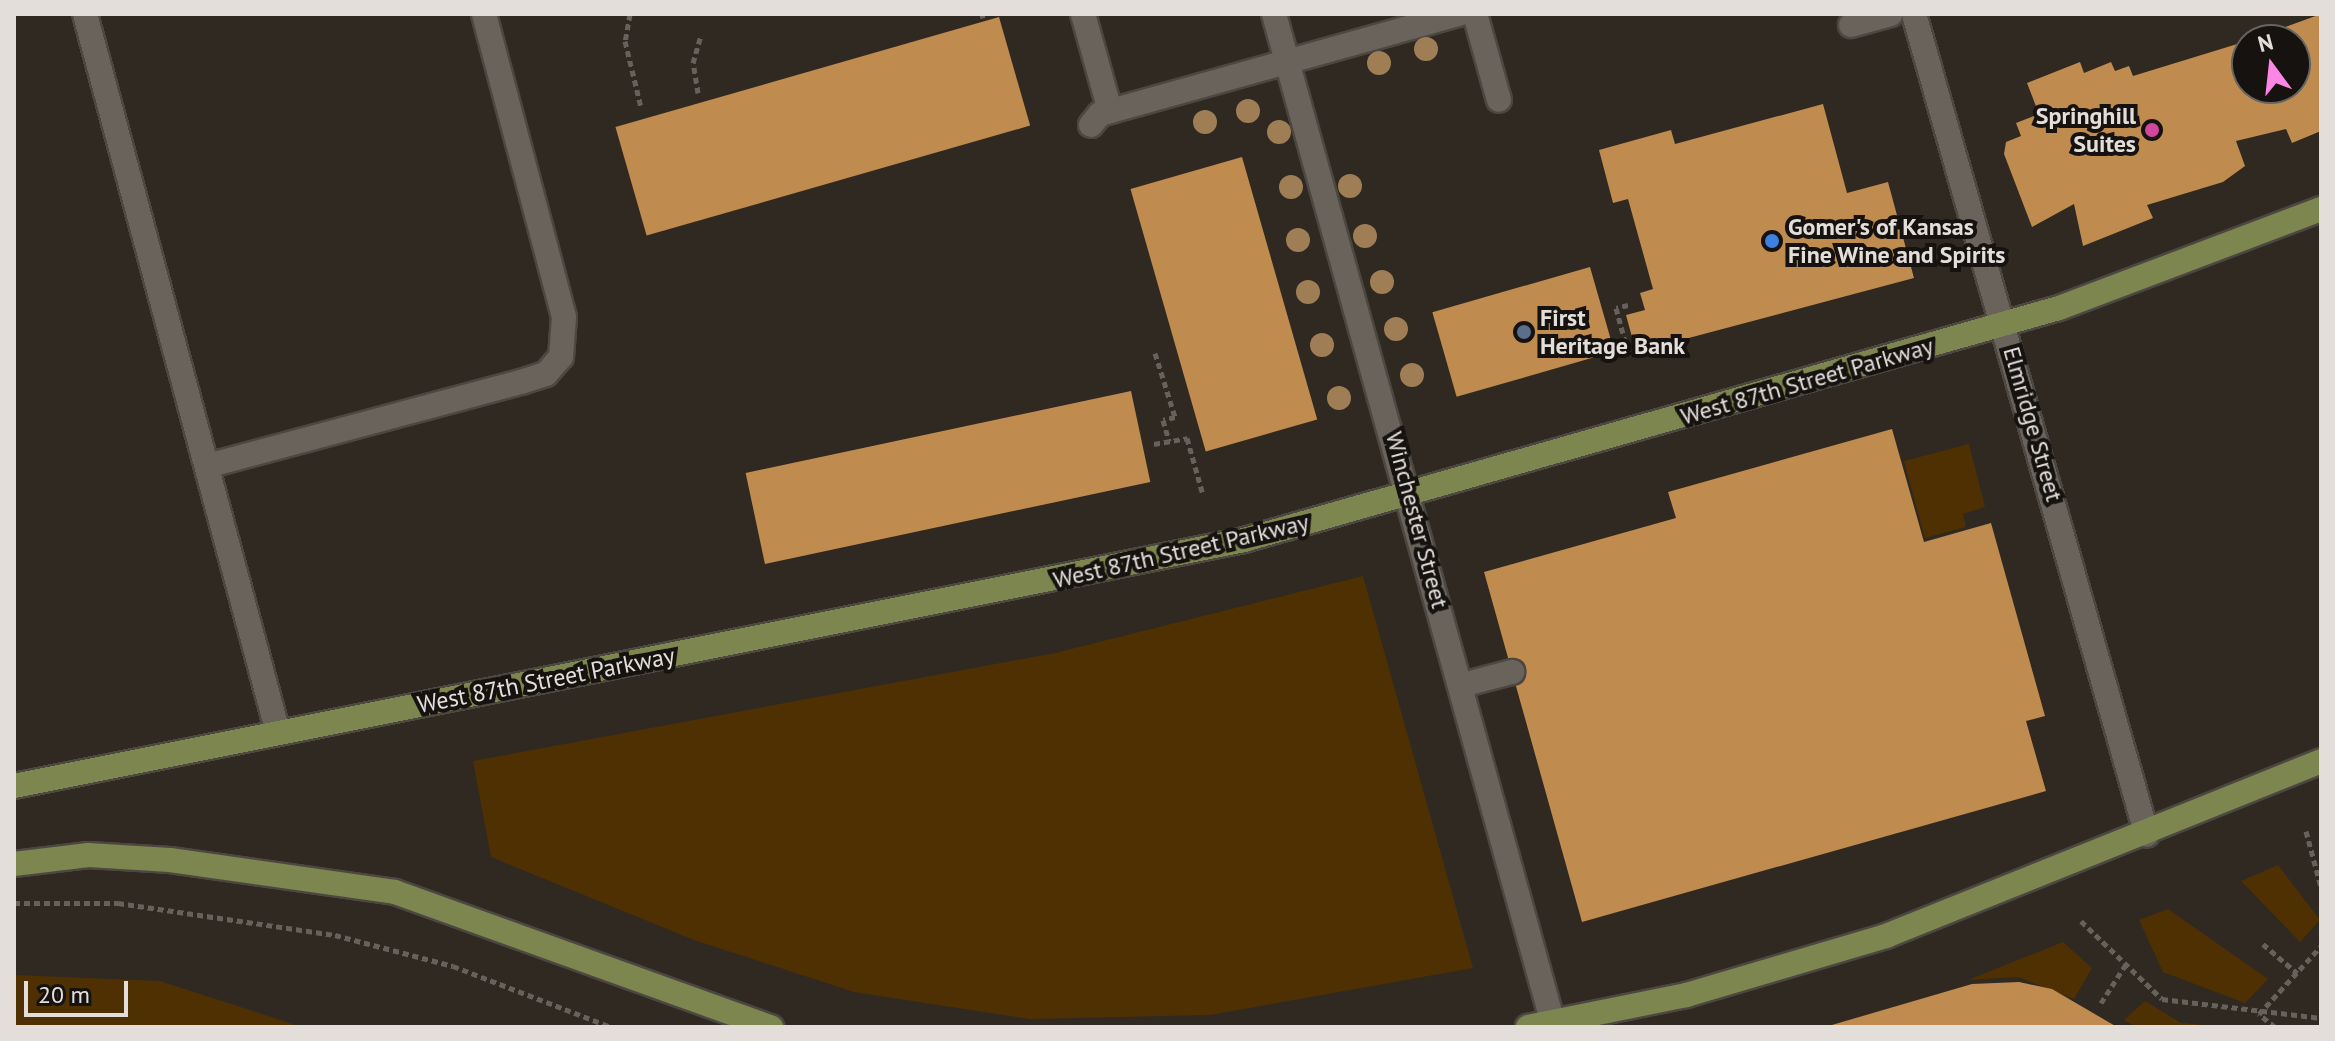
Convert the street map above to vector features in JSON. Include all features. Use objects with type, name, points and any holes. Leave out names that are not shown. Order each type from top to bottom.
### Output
[{"type":"main road","name":"West 87th Street Parkway","points":[[14,786],[1244,540],[2006,324],[2321,209]]},
{"type":"main road","points":[[1528,1027],[1686,995],[1886,936],[2147,835],[2321,761]]},
{"type":"main road","points":[[14,864],[88,855],[170,860],[395,892],[771,1027]]},
{"type":"street","points":[[85,14],[278,733]]},
{"type":"street","points":[[207,466],[521,382],[546,374],[561,357],[564,317],[484,14]]},
{"type":"street","points":[[1083,14],[1100,118],[1287,61],[1459,14]]},
{"type":"street","name":"Winchester Street","points":[[1274,14],[1411,493],[1553,1024]]},
{"type":"street","points":[[1475,14],[1499,100]]},
{"type":"street","points":[[1851,25],[1891,14]]},
{"type":"street","name":"Elmridge Street","points":[[1914,14],[2006,324],[2147,835]]},
{"type":"street","points":[[1462,685],[1512,672]]},
{"type":"path","points":[[630,14],[625,41],[641,107]]},
{"type":"path","points":[[698,93],[693,63],[701,35]]},
{"type":"path","points":[[1628,305],[1616,308],[1629,356]]},
{"type":"path","points":[[1155,353],[1175,417],[1163,420],[1169,441]]},
{"type":"path","points":[[1154,444],[1187,438],[1203,495]]},
{"type":"path","points":[[2306,831],[2321,887]]},
{"type":"path","points":[[14,903],[118,903],[335,935],[453,966],[611,1027]]},
{"type":"path","points":[[2081,921],[2162,999],[2259,1014],[2321,1018]]},
{"type":"path","points":[[2263,944],[2297,973]]},
{"type":"path","points":[[2259,1014],[2321,946]]},
{"type":"path","points":[[2101,1003],[2126,964]]},
{"type":"path","points":[[2259,1014],[2275,1027]]},
{"type":"shaded area","points":[[1969,444],[1985,507],[1963,514],[1966,527],[1925,538],[1904,461]]},
{"type":"shaded area","points":[[1363,576],[1473,968],[1210,1015],[1030,1019],[854,992],[694,940],[491,857],[473,761],[1055,653]]},
{"type":"shaded area","points":[[2278,865],[2320,920],[2300,942],[2241,881]]},
{"type":"shaded area","points":[[2168,909],[2268,979],[2245,1003],[2163,972],[2139,920]]},
{"type":"shaded area","points":[[2063,942],[2092,968],[2074,999],[2018,977],[1968,980]]},
{"type":"shaded area","points":[[14,975],[160,981],[302,1027],[14,1027]]},
{"type":"shaded area","points":[[2145,1001],[2181,1023],[2230,1027],[2136,1027],[2124,1020]]},
{"type":"building","name":"Springhill Suites","points":[[2321,14],[2321,131],[2292,143],[2286,129],[2236,141],[2245,166],[2223,182],[2147,205],[2153,218],[2083,246],[2074,204],[2032,227],[2004,154],[2006,142],[2021,136],[2016,123],[2039,114],[2027,83],[2080,62],[2084,73],[2111,62],[2115,71],[2129,66],[2133,76],[2231,46],[2231,104],[2311,104],[2311,24],[2293,24]]},
{"type":"building","points":[[999,17],[1030,126],[647,236],[615,127]]},
{"type":"building","name":"Gomer's of Kansas Fine Wine and Spirits","points":[[1823,104],[1847,193],[1888,182],[1914,278],[1636,352],[1626,315],[1645,310],[1640,293],[1653,289],[1628,199],[1613,203],[1599,150],[1671,130],[1675,144]]},
{"type":"building","points":[[1242,157],[1317,419],[1206,451],[1130,189]]},
{"type":"building","name":"First Heritage Bank","points":[[1590,267],[1614,352],[1457,397],[1432,312]]},
{"type":"building","points":[[1131,391],[1150,482],[765,564],[746,473]]},
{"type":"building","points":[[1892,429],[1924,542],[1991,523],[2045,716],[2026,721],[2046,791],[1582,922],[1484,572],[1676,518],[1668,492]]},
{"type":"building","points":[[2019,982],[2052,989],[2117,1027],[1825,1027],[1972,984]]},
{"type":"place","name":"Springhill Suites","points":[[2152,130]]},
{"type":"place","name":"Gomer's of Kansas Fine Wine and Spirits","points":[[1772,241]]},
{"type":"place","name":"First Heritage Bank","points":[[1524,332]]}]
